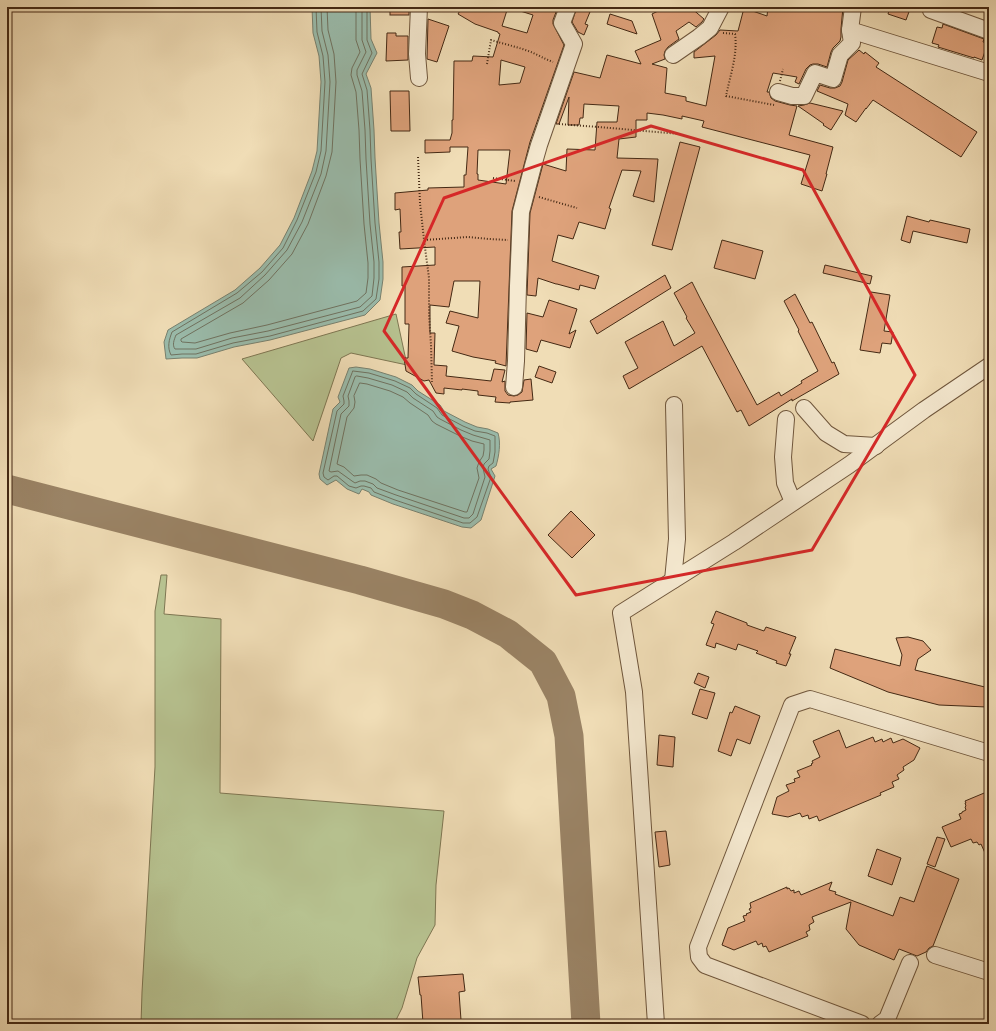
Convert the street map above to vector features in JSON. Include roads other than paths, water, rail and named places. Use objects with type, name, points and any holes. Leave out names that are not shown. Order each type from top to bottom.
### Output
[{"type":"street","points":[[419,7],[417,54],[419,78]]},
{"type":"street","points":[[514,387],[521,212],[532,166],[574,44],[562,23],[568,7]]},
{"type":"street","points":[[673,55],[710,28],[722,7]]},
{"type":"street","points":[[778,92],[792,96],[804,96],[814,73],[833,79],[840,55],[852,43],[850,30],[853,7]]},
{"type":"street","points":[[931,7],[932,10],[989,31]]},
{"type":"street","points":[[850,30],[989,73]]},
{"type":"street","points":[[656,1024],[634,692],[621,613],[734,542],[849,465],[924,410],[989,366]]},
{"type":"street","points":[[673,580],[677,539],[674,405]]},
{"type":"street","points":[[804,408],[826,433],[844,444],[876,446]]},
{"type":"street","points":[[786,419],[783,457],[785,483],[793,502]]},
{"type":"street","points":[[862,1024],[705,965],[699,957],[698,947],[792,705],[810,699],[989,753]]},
{"type":"street","points":[[936,955],[989,972]]},
{"type":"street","points":[[880,1024],[887,1019],[910,963]]},
{"type":"water","points":[[312,7],[370,7],[371,39],[377,53],[366,74],[371,88],[379,223],[383,262],[383,279],[380,300],[365,315],[270,340],[234,347],[197,358],[166,359],[164,342],[168,330],[235,290],[260,268],[280,245],[294,218],[312,171],[317,151],[321,82],[319,56],[313,33]]},
{"type":"water","points":[[356,367],[370,369],[396,377],[412,385],[418,391],[440,405],[444,411],[477,427],[498,433],[498,458],[496,466],[491,469],[495,476],[481,520],[471,528],[462,527],[393,504],[371,495],[369,492],[362,489],[359,494],[347,489],[336,480],[327,485],[320,479],[319,474],[333,409],[340,402],[338,397],[349,368]]}]
